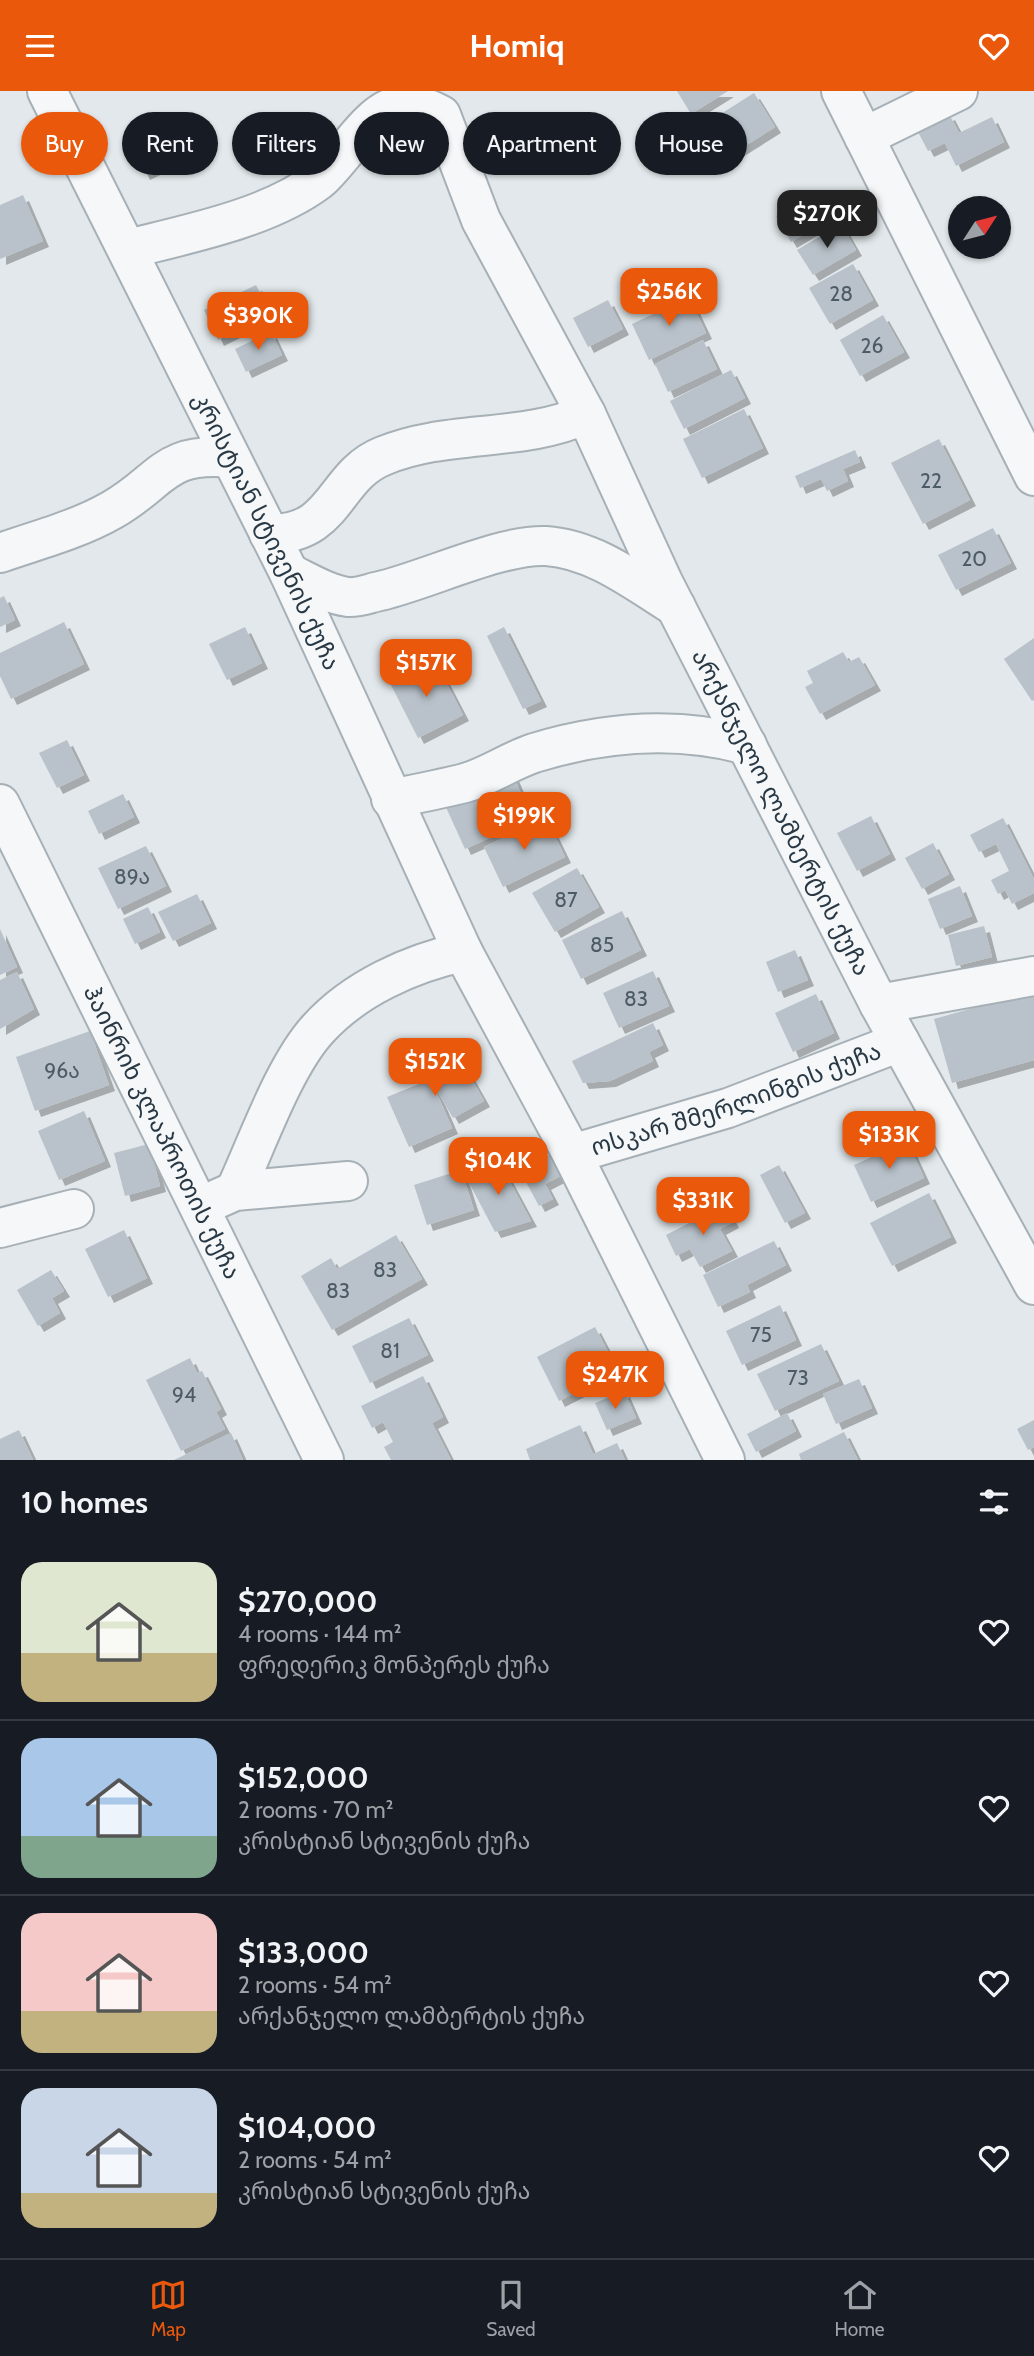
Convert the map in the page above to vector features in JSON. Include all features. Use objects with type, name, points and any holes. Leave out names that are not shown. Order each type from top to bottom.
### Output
[{"type":"street","name":"კრისტიან სტივენის ქუჩა","points":[[47,91],[289,573],[463,952],[572,1154],[725,1460]]},
{"type":"street","points":[[841,91],[1034,476]]},
{"type":"street","points":[[864,137],[958,91]]},
{"type":"street","name":"არქანჯელო ლამბერტის ქუჩა","points":[[128,249],[204,230],[275,204],[319,179],[352,142],[389,108],[417,103],[441,115],[481,220],[586,414],[677,607],[879,1004],[1034,1285]]},
{"type":"street","points":[[269,534],[286,535],[306,529],[353,478],[380,457],[452,438],[565,423],[586,414]]},
{"type":"street","points":[[0,553],[80,526],[114,509],[168,467],[184,459],[205,455],[230,458]]},
{"type":"street","points":[[289,573],[325,590],[351,598],[409,585],[505,552],[545,546],[572,551],[605,563],[677,607]]},
{"type":"street","points":[[391,799],[467,782],[532,754],[587,739],[660,732],[712,736],[747,745]]},
{"type":"street","name":"ჰაინრიხ კლაპროთის ქუჩა","points":[[0,804],[324,1460]]},
{"type":"street","points":[[235,1191],[286,1081],[318,1028],[386,977],[439,957],[463,952]]},
{"type":"street","name":"ოსკარ შმერლინგის ქუჩა","points":[[879,1004],[1034,976]]},
{"type":"street","name":"ოსკარ შმერლინგის ქუჩა","points":[[572,1154],[728,1108],[900,1042]]},
{"type":"street","points":[[199,1206],[235,1191],[348,1181]]},
{"type":"street","points":[[0,1227],[74,1209]]},
{"type":"building","points":[[677,91],[728,91],[694,112],[690,112]]},
{"type":"building","points":[[754,93],[775,127],[747,145],[747,112],[724,112]]},
{"type":"building","points":[[949,114],[959,133],[992,117],[1004,142],[956,166],[945,143],[928,151],[917,130]]},
{"type":"building","points":[[819,191],[834,216],[791,242],[776,216]]},
{"type":"building","points":[[23,195],[43,241],[0,259],[0,205]]},
{"type":"building","points":[[841,224],[856,250],[813,275],[797,250]]},
{"type":"building","points":[[853,264],[873,300],[830,324],[809,288]]},
{"type":"building","points":[[256,285],[271,314],[218,340],[204,310]]},
{"type":"building","points":[[689,297],[706,333],[649,360],[632,324]]},
{"type":"building","points":[[608,300],[623,329],[588,347],[573,318]]},
{"type":"building","points":[[883,315],[904,352],[860,376],[840,340]]},
{"type":"building","points":[[271,332],[282,355],[246,372],[235,349]]},
{"type":"building","points":[[703,340],[717,369],[668,392],[655,364]]},
{"type":"building","points":[[731,370],[745,398],[684,429],[670,401]]},
{"type":"building","points":[[744,409],[763,448],[702,478],[683,439]]},
{"type":"building","points":[[939,439],[970,500],[923,524],[891,463]]},
{"type":"building","points":[[855,450],[860,462],[843,469],[848,481],[827,491],[821,479],[800,488],[795,476]]},
{"type":"building","points":[[993,528],[1011,563],[956,590],[938,555]]},
{"type":"building","points":[[4,596],[15,620],[0,627],[0,598]]},
{"type":"building","points":[[64,622],[84,664],[11,699],[0,676],[0,653]]},
{"type":"building","points":[[245,627],[262,663],[227,680],[209,644]]},
{"type":"building","points":[[504,627],[541,701],[523,709],[487,636]]},
{"type":"building","points":[[1034,638],[1034,699],[1032,701],[1004,659]]},
{"type":"building","points":[[843,652],[849,662],[859,657],[875,685],[820,714],[805,687],[813,683],[807,671]]},
{"type":"building","points":[[435,661],[463,715],[418,738],[390,683]]},
{"type":"building","points":[[67,740],[84,775],[57,788],[39,753]]},
{"type":"building","points":[[512,773],[532,819],[465,849],[444,803]]},
{"type":"building","points":[[123,794],[134,817],[99,834],[88,811]]},
{"type":"building","points":[[871,816],[890,854],[857,871],[837,833]]},
{"type":"building","points":[[546,818],[565,857],[503,887],[484,847]]},
{"type":"building","points":[[1003,818],[1034,879],[1034,893],[1012,904],[1005,890],[998,894],[991,880],[1009,871],[996,844],[979,852],[970,835]]},
{"type":"building","points":[[933,843],[949,874],[922,889],[905,858]]},
{"type":"building","points":[[146,846],[166,886],[118,909],[98,868]]},
{"type":"building","points":[[577,868],[599,907],[555,932],[532,893]]},
{"type":"building","points":[[960,886],[972,916],[940,929],[928,899]]},
{"type":"building","points":[[197,894],[211,923],[173,941],[158,912]]},
{"type":"building","points":[[148,907],[160,932],[135,944],[123,919]]},
{"type":"building","points":[[622,911],[641,950],[581,979],[562,940]]},
{"type":"building","points":[[984,926],[992,957],[956,966],[948,935]]},
{"type":"building","points":[[0,929],[17,967],[0,975]]},
{"type":"building","points":[[795,950],[808,980],[778,992],[766,962]]},
{"type":"building","points":[[653,971],[669,1006],[619,1028],[603,993]]},
{"type":"building","points":[[17,972],[34,1009],[0,1029],[0,980]]},
{"type":"building","points":[[1034,991],[1034,1060],[952,1083],[934,1019]]},
{"type":"building","points":[[816,994],[834,1033],[793,1052],[775,1013]]},
{"type":"building","points":[[653,1023],[663,1045],[649,1052],[653,1061],[610,1081],[583,1083],[572,1061]]},
{"type":"building","points":[[90,1031],[109,1085],[35,1111],[16,1057]]},
{"type":"building","points":[[452,1044],[484,1101],[453,1118],[432,1082],[452,1128],[409,1147],[387,1097],[431,1079],[421,1061]]},
{"type":"building","points":[[84,1111],[105,1161],[59,1180],[38,1131]]},
{"type":"building","points":[[907,1141],[924,1178],[871,1202],[854,1165]]},
{"type":"building","points":[[149,1144],[160,1186],[125,1196],[114,1153]]},
{"type":"building","points":[[560,1149],[572,1170],[545,1184],[553,1199],[539,1206],[520,1171]]},
{"type":"building","points":[[498,1160],[531,1221],[495,1232],[466,1177]]},
{"type":"building","points":[[779,1165],[805,1213],[785,1223],[760,1175]]},
{"type":"building","points":[[461,1170],[474,1210],[427,1225],[414,1185]]},
{"type":"building","points":[[929,1193],[951,1237],[892,1266],[870,1223]]},
{"type":"building","points":[[724,1205],[733,1222],[720,1229],[732,1251],[700,1267],[690,1249],[676,1256],[666,1235]]},
{"type":"building","points":[[124,1230],[147,1278],[108,1297],[85,1249]]},
{"type":"building","points":[[396,1235],[422,1279],[332,1330],[301,1276],[331,1258],[337,1269]]},
{"type":"building","points":[[774,1241],[786,1265],[747,1285],[750,1292],[718,1307],[703,1275]]},
{"type":"building","points":[[51,1270],[64,1291],[52,1298],[60,1313],[38,1326],[17,1290]]},
{"type":"building","points":[[780,1305],[796,1340],[742,1365],[726,1331]]},
{"type":"building","points":[[409,1318],[428,1355],[370,1383],[352,1346]]},
{"type":"building","points":[[595,1327],[618,1371],[559,1401],[537,1357]]},
{"type":"building","points":[[821,1344],[839,1381],[775,1411],[757,1374]]},
{"type":"building","points":[[190,1358],[197,1373],[202,1371],[221,1409],[216,1412],[225,1429],[181,1451],[146,1380]]},
{"type":"building","points":[[423,1376],[443,1417],[432,1423],[451,1460],[391,1460],[384,1447],[393,1442],[383,1422],[372,1428],[361,1406]]},
{"type":"building","points":[[859,1379],[872,1408],[836,1424],[823,1394]]},
{"type":"building","points":[[624,1391],[636,1418],[607,1430],[595,1403]]},
{"type":"building","points":[[787,1413],[796,1431],[756,1452],[747,1434]]},
{"type":"building","points":[[1034,1420],[1034,1447],[1028,1450],[1017,1429]]},
{"type":"building","points":[[580,1425],[593,1454],[617,1443],[625,1460],[530,1460],[526,1449]]},
{"type":"building","points":[[19,1430],[33,1460],[0,1460],[0,1439]]},
{"type":"building","points":[[844,1432],[858,1460],[801,1460],[799,1454]]},
{"type":"building","points":[[231,1433],[243,1460],[174,1460]]}]
